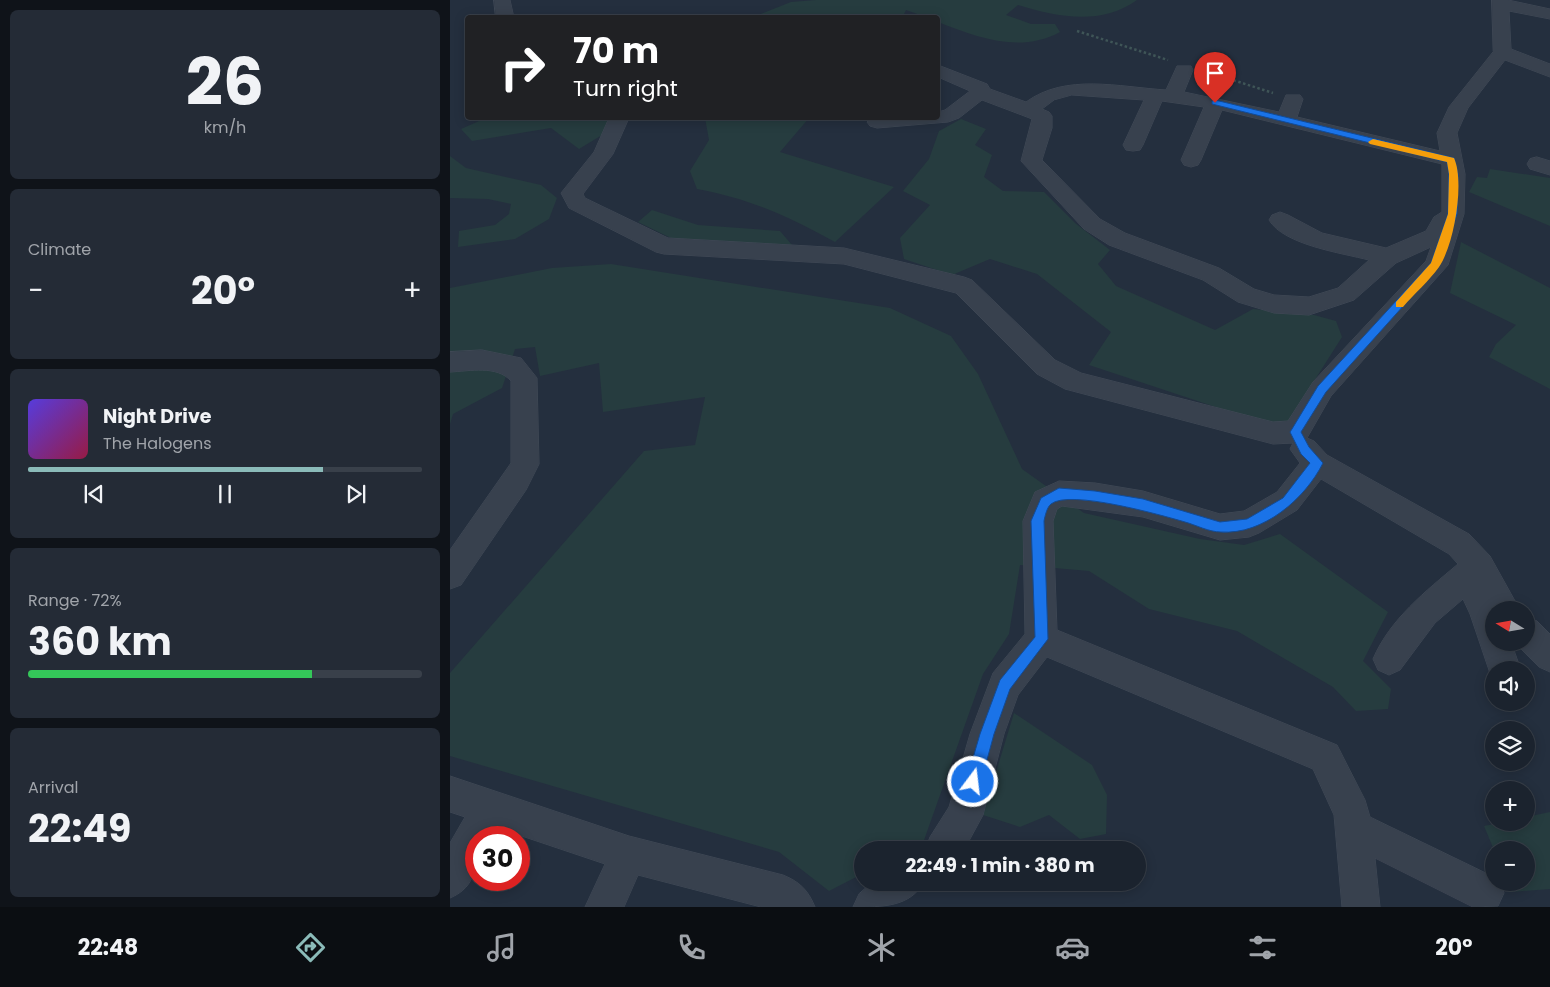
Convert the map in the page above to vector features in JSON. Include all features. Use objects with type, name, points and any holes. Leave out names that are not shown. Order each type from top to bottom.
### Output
[{"type":"street","points":[[502,0],[504,15]]},
{"type":"street","points":[[1296,432],[1322,389],[1436,265],[1453,214],[1454,174],[1447,133],[1459,107],[1502,52],[1501,2],[1550,14]]},
{"type":"street","points":[[1502,52],[1550,71]]},
{"type":"street","points":[[1133,145],[1184,67]]},
{"type":"street","points":[[940,71],[980,88],[980,92],[1009,105],[1029,109],[1042,116],[1044,124],[1032,153],[1031,161],[1092,224],[1117,239],[1211,274],[1246,296],[1274,304],[1309,306],[1346,294],[1388,257],[1434,236],[1442,222],[1453,214]]},
{"type":"street","points":[[1029,109],[1047,96],[1071,89],[1165,95],[1215,103],[1451,160]]},
{"type":"street","points":[[940,118],[952,114],[980,92]]},
{"type":"street","points":[[1286,121],[1293,99]]},
{"type":"street","points":[[1191,160],[1215,103]]},
{"type":"street","points":[[618,120],[603,154],[572,193],[577,203],[664,246],[844,256],[964,286],[1046,367],[1074,382],[1273,433],[1296,432]]},
{"type":"street","points":[[877,122],[909,120]]},
{"type":"street","points":[[1280,220],[1295,230],[1316,239],[1388,257]]},
{"type":"street","points":[[450,362],[482,360],[512,366],[524,378],[525,464],[516,482],[450,575]]},
{"type":"street","points":[[1296,432],[1305,450],[1317,463],[1459,544],[1473,571],[1497,601]]},
{"type":"street","points":[[949,841],[965,815],[987,734],[1005,685],[1041,639],[1038,521],[1045,501],[1059,493],[1095,496],[1143,504],[1220,527],[1249,524],[1287,501],[1317,463]]},
{"type":"street","points":[[1473,571],[1485,612]]},
{"type":"street","points":[[1389,659],[1424,612],[1473,571]]},
{"type":"street","points":[[1041,639],[1325,756],[1352,814],[1361,907]]},
{"type":"street","points":[[1535,641],[1550,656]]},
{"type":"street","points":[[450,794],[629,854],[783,894],[796,907]]},
{"type":"street","points":[[450,879],[490,808]]},
{"type":"street","points":[[1354,828],[1485,893]]},
{"type":"street","points":[[604,907],[629,854]]},
{"type":"street","points":[[872,907],[893,891]]},
{"type":"path","points":[[1077,31],[1184,67],[1293,99]]},
{"type":"green space","points":[[816,0],[1137,0],[1109,13],[1079,17],[1063,16],[1018,5],[1006,15],[1031,24],[1055,24],[1060,32],[1045,39],[1029,42],[998,41],[983,38],[940,23],[940,15],[920,15],[906,10],[904,15],[758,15],[791,2]]},
{"type":"green space","points":[[961,119],[986,129],[975,145],[992,155],[984,177],[1003,191],[1044,192],[1075,223],[1110,250],[1098,264],[1116,286],[1215,330],[1253,309],[1314,315],[1336,321],[1342,337],[1288,422],[1261,422],[1089,365],[1111,332],[1037,274],[990,259],[952,275],[904,259],[900,238],[930,205],[903,191],[929,159],[939,131]]},
{"type":"green space","points":[[481,120],[627,120],[579,149],[551,128],[472,141],[461,129]]},
{"type":"green space","points":[[705,120],[807,120],[780,152],[894,187],[835,242],[801,224],[752,203],[697,189],[690,171],[709,140]]},
{"type":"green space","points":[[450,156],[466,168],[541,185],[557,198],[549,219],[515,239],[458,247],[459,231],[495,225],[509,214],[511,204],[488,199],[450,198]]},
{"type":"green space","points":[[1490,169],[1550,178],[1550,226],[1469,192],[1477,177],[1487,178]]},
{"type":"green space","points":[[652,210],[698,225],[780,231],[792,245],[671,238],[638,222]]},
{"type":"green space","points":[[1461,242],[1550,288],[1550,389],[1489,357],[1496,344],[1516,325],[1450,293]]},
{"type":"green space","points":[[611,264],[890,308],[951,336],[978,374],[1022,469],[1084,513],[1200,539],[1244,545],[1280,534],[1388,612],[1363,661],[1391,689],[1388,709],[1356,711],[1333,687],[1237,631],[1149,609],[1089,571],[1020,565],[1009,634],[983,674],[924,841],[854,841],[854,878],[829,891],[779,852],[450,756],[450,673],[644,451],[695,445],[705,397],[603,412],[599,363],[540,376],[535,347],[515,349],[502,388],[453,414],[450,424],[450,288],[552,268]]},
{"type":"green space","points":[[1014,713],[1092,765],[1107,795],[1106,834],[1080,839],[1049,815],[1020,827],[983,815]]},
{"type":"green space","points":[[1550,812],[1550,889],[1535,890],[1535,841],[1490,841],[1486,831],[1535,831],[1535,815]]},
{"type":"slow traffic","points":[[1373,142],[1451,160],[1454,174],[1453,214],[1436,265],[1399,305]]},
{"type":"route","points":[[973,782],[987,734],[1005,685],[1041,639],[1038,521],[1045,501],[1059,493],[1095,496],[1143,504],[1220,527],[1249,524],[1287,501],[1317,463],[1305,450],[1296,432],[1322,389],[1436,265],[1453,214],[1454,174],[1451,160],[1215,103]]}]
